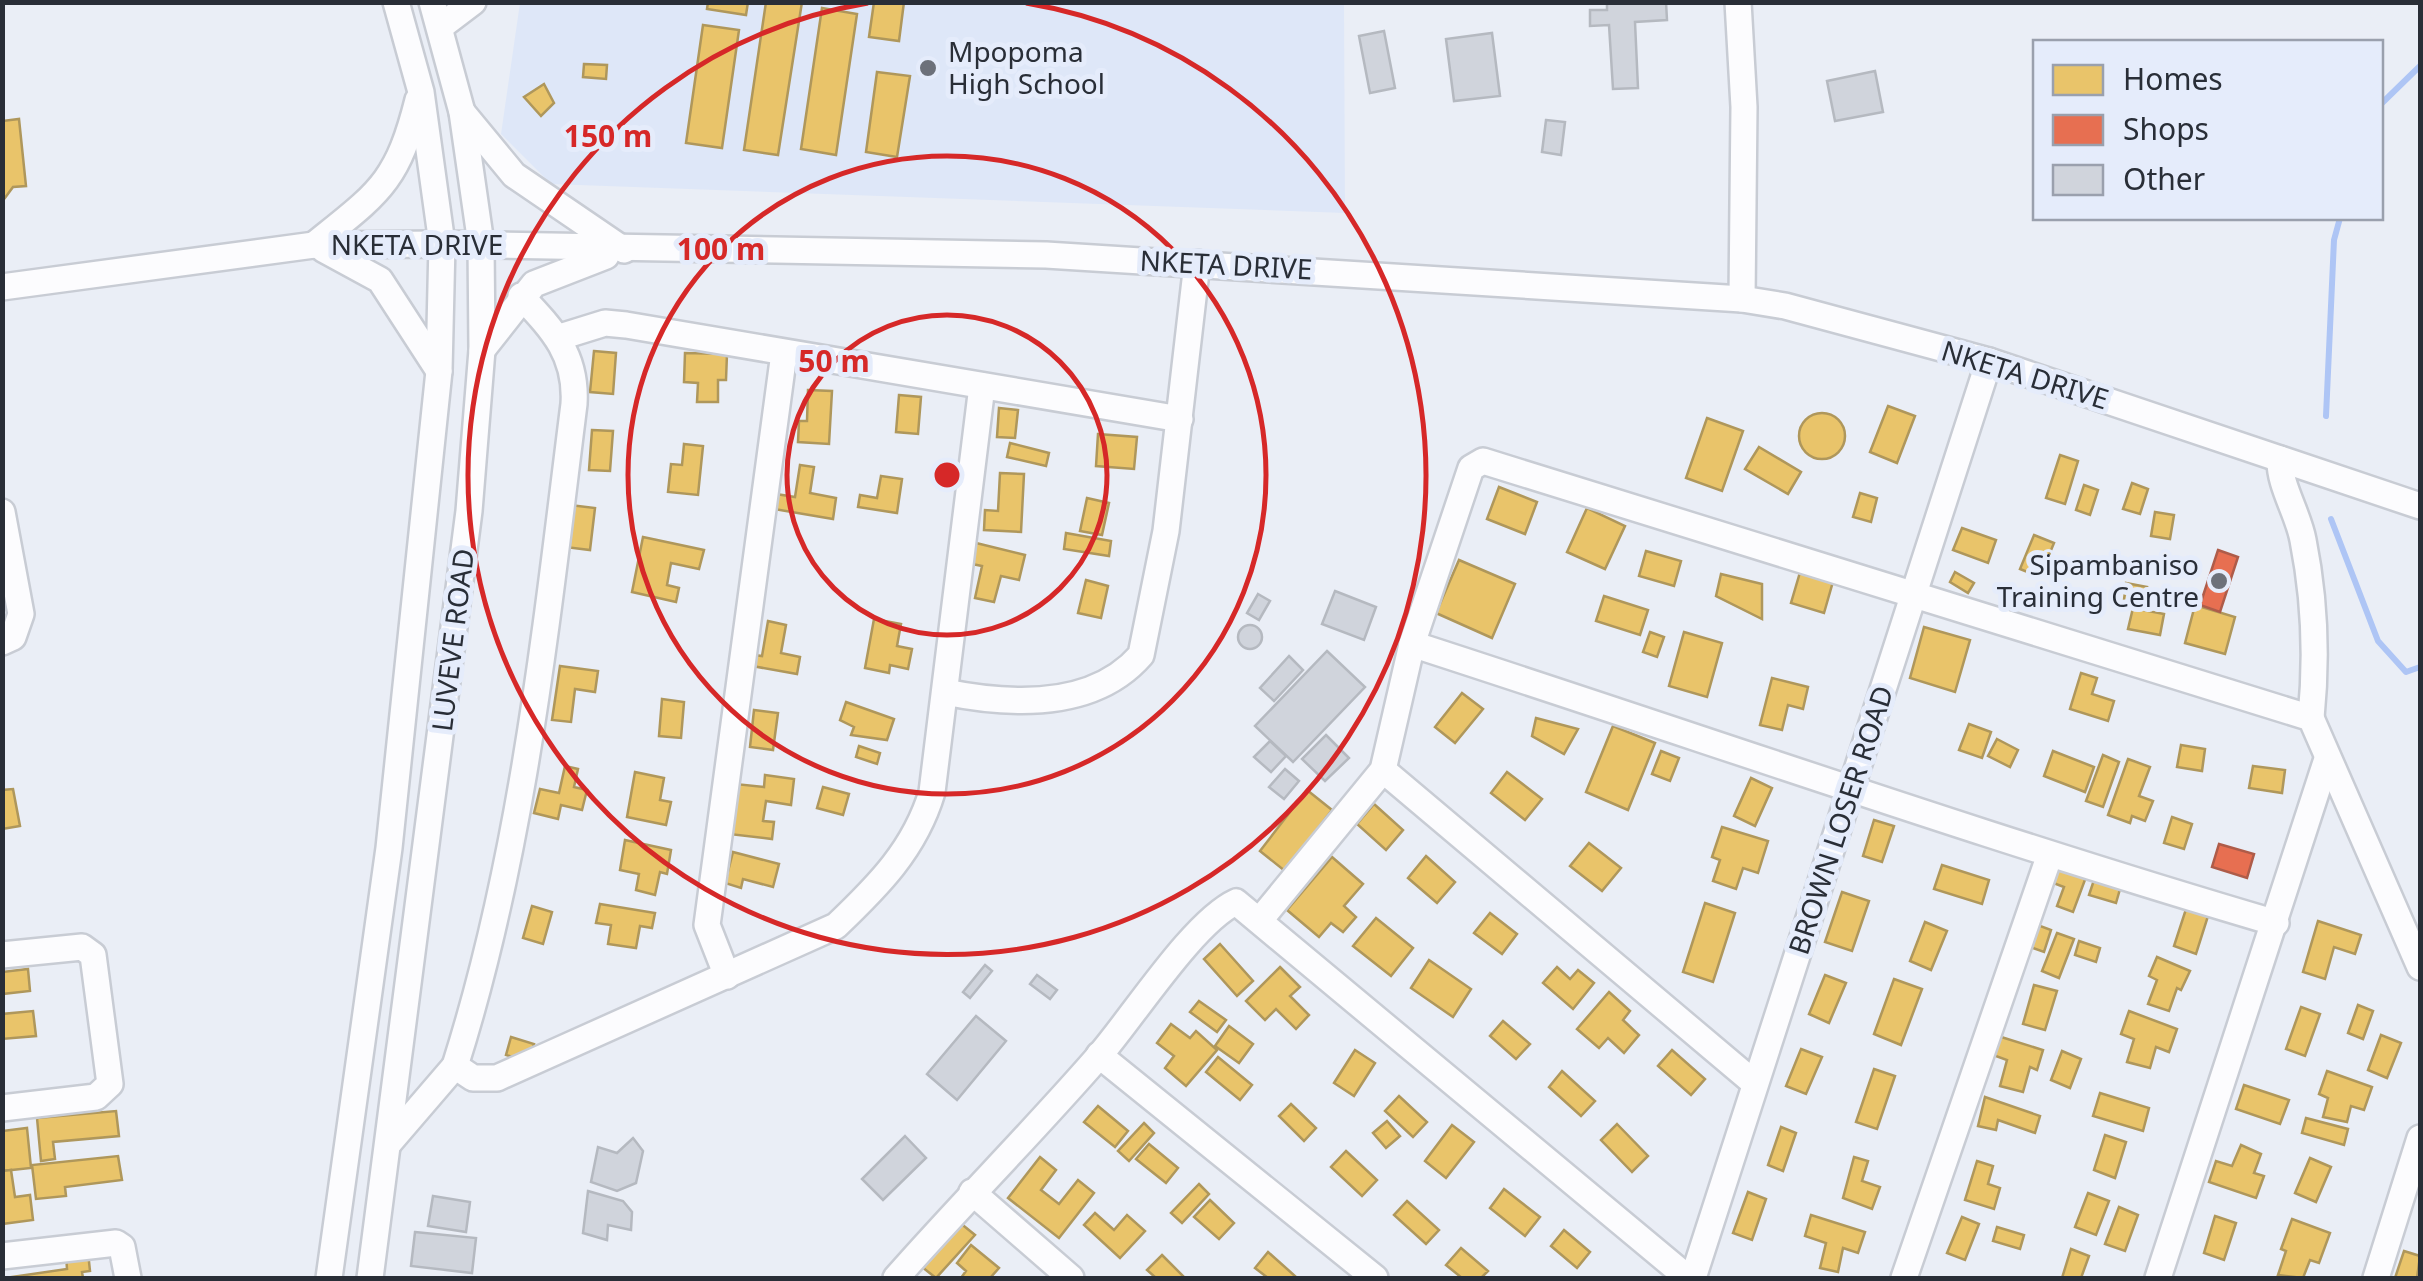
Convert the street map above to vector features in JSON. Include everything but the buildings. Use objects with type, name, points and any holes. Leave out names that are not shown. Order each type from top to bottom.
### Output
[{"type":"street","name":"LUVEVE ROAD","points":[[329,1278],[389,848],[439,371],[442,244],[421,92],[396,2]]},
{"type":"street","points":[[436,15],[473,2]]},
{"type":"street","points":[[1738,2],[1744,107],[1742,299]]},
{"type":"street","name":"LUVEVE ROAD","points":[[370,1278],[469,511],[482,350],[482,244],[462,112],[436,15]]},
{"type":"street","points":[[421,92],[406,146],[392,174],[314,245],[350,260],[380,280],[404,311],[439,371]]},
{"type":"street","points":[[462,112],[514,175],[625,250]]},
{"type":"street","name":"NKETA DRIVE","points":[[2,287],[314,245],[482,244],[625,250],[862,251],[1197,263],[1742,299],[1785,306],[1989,361],[2420,506]]},
{"type":"street","points":[[482,350],[521,296],[555,273],[625,250]]},
{"type":"street","points":[[944,692],[988,700],[1058,699],[1112,677],[1142,655],[1166,530],[1197,263]]},
{"type":"street","points":[[388,1144],[455,1066],[490,948],[539,686],[575,381],[560,337],[521,296]]},
{"type":"street","points":[[560,337],[605,323],[1180,419]]},
{"type":"street","points":[[727,976],[706,925],[784,353]]},
{"type":"street","name":"BROWN LOSER ROAD","points":[[1690,1278],[1989,361]]},
{"type":"street","points":[[455,1066],[473,1078],[496,1078],[836,926],[912,842],[932,792],[982,386]]},
{"type":"street","points":[[2280,459],[2280,473],[2303,540],[2317,654],[2311,718],[2326,762],[2420,967]]},
{"type":"street","points":[[1260,920],[1383,770],[1412,644],[1471,468],[1483,461],[2311,718]]},
{"type":"street","points":[[2,512],[21,614],[13,637],[2,642]]},
{"type":"street","points":[[1412,644],[1853,786],[2049,857],[2276,923]]},
{"type":"street","points":[[2158,1278],[2326,762]]},
{"type":"street","points":[[1383,770],[1754,1082]]},
{"type":"street","points":[[1904,1278],[2049,857]]},
{"type":"street","points":[[896,1278],[1100,1056],[1222,910],[1236,902],[1690,1278]]},
{"type":"street","points":[[2,955],[82,947],[93,955],[110,1084],[96,1097],[2,1108]]},
{"type":"street","points":[[1100,1056],[1375,1278]]},
{"type":"street","points":[[2376,1278],[2420,1138]]},
{"type":"street","points":[[972,1192],[1071,1278]]},
{"type":"street","points":[[2,1256],[116,1243],[122,1246],[128,1278]]},
{"type":"shaded area","name":"Mpopoma High School","points":[[520,3],[1344,3],[1345,213],[551,184],[501,134]]},
{"type":"waterway","points":[[2383,102],[2420,66]]},
{"type":"waterway","points":[[2326,416],[2334,240],[2339,220]]},
{"type":"waterway","points":[[2331,519],[2378,641],[2406,672],[2420,667]]},
{"type":"place","name":"Mpopoma High School","points":[[928,68]]},
{"type":"place","name":"Sipambaniso Training Centre","points":[[2219,581]]}]
